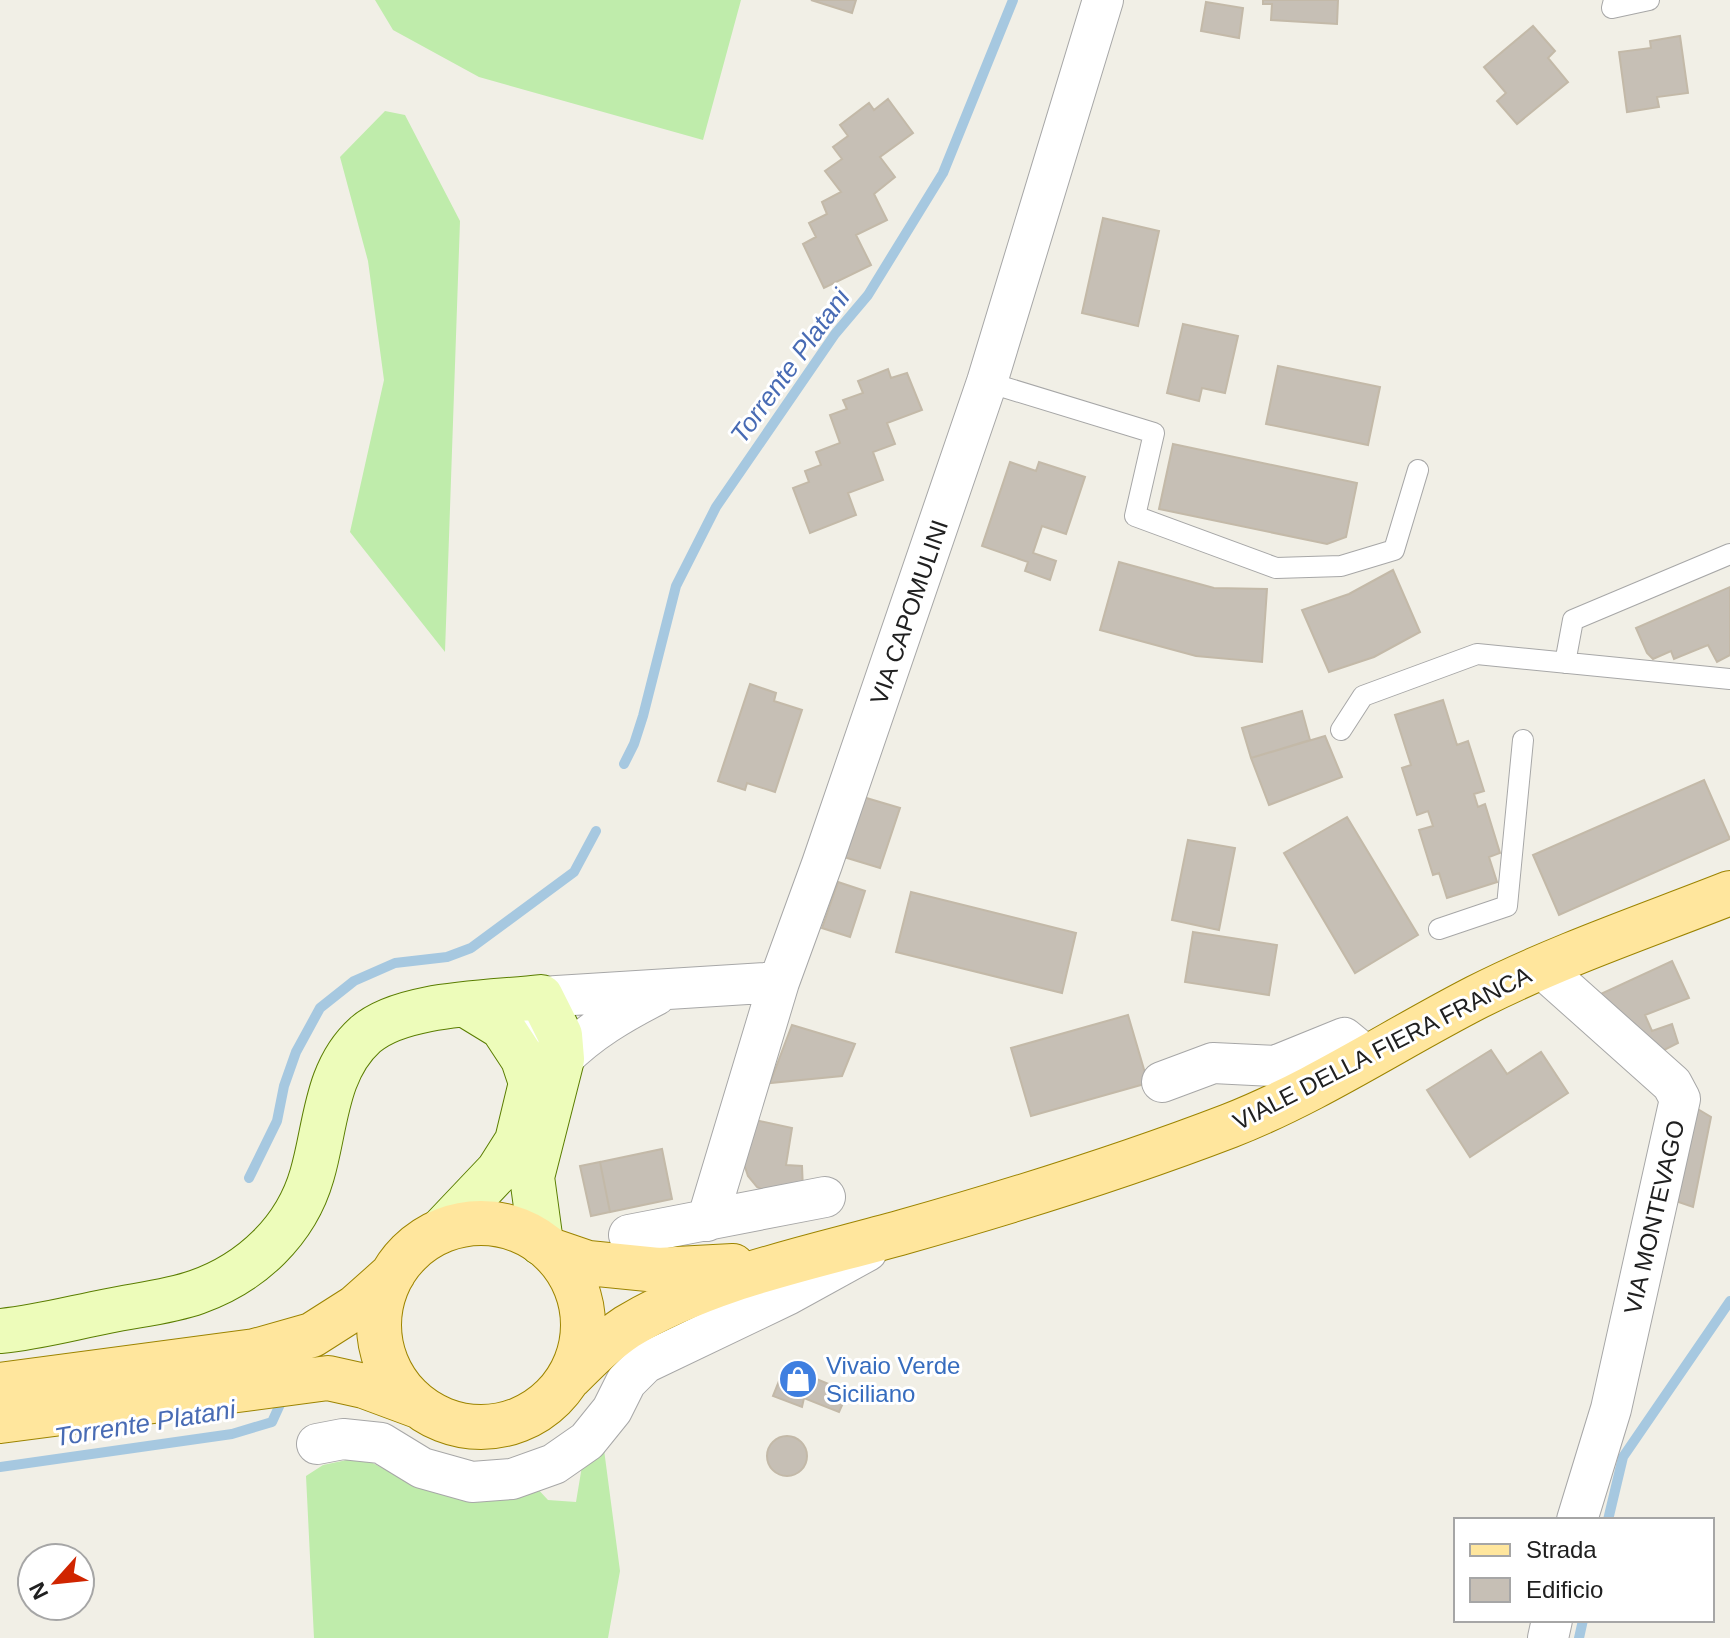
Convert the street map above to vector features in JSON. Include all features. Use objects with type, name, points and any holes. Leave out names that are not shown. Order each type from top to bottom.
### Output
[{"type":"main road","name":"VIALE DELLA FIERA FRANCA","points":[[799,1258],[902,1232],[1127,1164],[1233,1124],[1293,1097],[1480,996],[1730,893]]},
{"type":"main road","points":[[0,1331],[195,1293],[231,1277],[263,1255],[290,1221],[312,1178],[333,1086],[346,1056],[366,1034],[387,1021],[421,1010],[541,997],[560,1035],[517,1141],[498,1171],[442,1230],[414,1248],[393,1274],[356,1307],[312,1335],[255,1351],[0,1385]]},
{"type":"main road","points":[[466,1005],[502,1027],[523,1059],[546,1071]]},
{"type":"main road","points":[[546,1071],[532,1177],[545,1246],[571,1277],[582,1310],[581,1345],[570,1377]]},
{"type":"main road","points":[[442,1230],[476,1223],[499,1225],[521,1231],[545,1246],[588,1263],[658,1270],[708,1269],[799,1258]]},
{"type":"main road","points":[[0,1421],[328,1378],[364,1386],[452,1423],[474,1427],[497,1426],[539,1410],[600,1348],[624,1329],[661,1308],[799,1258]]},
{"type":"main road","points":[[393,1274],[381,1306],[380,1340],[386,1363],[397,1383],[421,1408]]},
{"type":"street","name":"VIA CAPOMULINI","points":[[707,1221],[779,982],[987,382],[1103,0]]},
{"type":"street","name":"VIA MONTEVAGO","points":[[1542,968],[1672,1084],[1680,1099],[1611,1409],[1578,1518]]},
{"type":"street","points":[[541,997],[779,982]]},
{"type":"street","points":[[546,1071],[616,1015],[670,987]]},
{"type":"street","points":[[1162,1082],[1213,1063],[1275,1066],[1344,1038],[1367,1057]]},
{"type":"street","points":[[629,1235],[825,1197]]},
{"type":"street","points":[[317,1444],[343,1439],[381,1443],[422,1468],[472,1482],[512,1479],[554,1464],[587,1441],[612,1410],[626,1382],[645,1363],[787,1295],[902,1232]]},
{"type":"lane","points":[[1614,0],[1612,8],[1649,0]]},
{"type":"lane","points":[[987,382],[1154,433],[1135,516],[1276,568],[1341,566],[1394,550],[1418,470]]},
{"type":"lane","points":[[1565,663],[1573,620],[1730,554]]},
{"type":"lane","points":[[1341,730],[1363,696],[1477,654],[1730,679]]},
{"type":"lane","points":[[1439,929],[1507,906],[1523,740]]},
{"type":"green space","points":[[375,0],[741,0],[703,140],[479,77],[393,30]]},
{"type":"green space","points":[[385,111],[405,115],[460,221],[445,652],[350,532],[384,380],[368,261],[340,157]]},
{"type":"green space","points":[[603,1442],[620,1571],[608,1638],[314,1638],[306,1476],[323,1465],[361,1457],[413,1484],[535,1486],[548,1500],[576,1502],[583,1460]]},
{"type":"building","points":[[811,0],[856,0],[852,13]]},
{"type":"building","points":[[1263,0],[1338,0],[1337,24],[1271,20],[1272,4],[1263,4]]},
{"type":"building","points":[[1206,2],[1243,8],[1239,38],[1201,31]]},
{"type":"building","points":[[1533,26],[1555,51],[1548,58],[1568,82],[1517,124],[1497,101],[1506,93],[1484,67]]},
{"type":"building","points":[[1680,36],[1688,93],[1657,97],[1659,107],[1627,112],[1619,52],[1651,48],[1650,41]]},
{"type":"building","points":[[888,99],[913,133],[880,157],[895,177],[874,194],[887,220],[856,235],[871,265],[824,288],[803,244],[816,237],[809,223],[827,214],[822,202],[841,192],[825,171],[842,159],[833,147],[848,136],[840,125],[869,103],[874,110]]},
{"type":"building","points":[[1103,218],[1159,231],[1138,326],[1082,313]]},
{"type":"building","points":[[1183,324],[1238,336],[1225,393],[1202,388],[1199,401],[1167,393]]},
{"type":"building","points":[[1278,366],[1380,387],[1368,445],[1266,424]]},
{"type":"building","points":[[888,369],[891,378],[907,373],[922,410],[887,423],[895,444],[873,452],[883,480],[848,493],[856,515],[810,533],[793,488],[809,482],[805,471],[821,465],[816,452],[840,443],[830,415],[847,409],[843,400],[863,393],[858,381]]},
{"type":"building","points":[[1173,444],[1357,483],[1346,537],[1327,544],[1159,509]]},
{"type":"building","points":[[1010,462],[1036,471],[1039,462],[1085,477],[1066,534],[1042,526],[1033,553],[1056,561],[1050,580],[1025,571],[1028,562],[982,546]]},
{"type":"building","points":[[1119,562],[1214,588],[1267,589],[1262,662],[1196,656],[1100,630]]},
{"type":"building","points":[[1393,570],[1420,632],[1374,657],[1329,672],[1302,610],[1349,594]]},
{"type":"building","points":[[1730,587],[1730,655],[1717,662],[1708,645],[1674,659],[1671,651],[1653,659],[1647,653],[1636,628]]},
{"type":"building","points":[[750,684],[776,693],[774,701],[802,710],[775,792],[747,783],[745,790],[718,781]]},
{"type":"building","points":[[1443,700],[1457,745],[1468,741],[1484,791],[1474,794],[1478,807],[1485,804],[1500,853],[1489,857],[1497,882],[1447,898],[1439,873],[1433,875],[1419,830],[1433,826],[1428,811],[1417,815],[1402,768],[1411,765],[1395,715]]},
{"type":"building","points":[[1302,711],[1310,740],[1251,758],[1242,728]]},
{"type":"building","points":[[1325,736],[1342,777],[1269,805],[1251,758]]},
{"type":"building","points":[[1704,780],[1730,839],[1559,915],[1533,855]]},
{"type":"building","points":[[863,797],[900,808],[880,868],[844,857]]},
{"type":"building","points":[[1347,817],[1418,935],[1355,973],[1284,853]]},
{"type":"building","points":[[1188,840],[1235,848],[1219,930],[1172,920]]},
{"type":"building","points":[[838,882],[865,891],[850,937],[822,928]]},
{"type":"building","points":[[911,892],[1076,933],[1062,993],[896,952]]},
{"type":"building","points":[[1193,932],[1277,945],[1269,995],[1185,982]]},
{"type":"building","points":[[1672,961],[1689,998],[1645,1015],[1652,1031],[1672,1024],[1678,1043],[1654,1055],[1592,998]]},
{"type":"building","points":[[1128,1015],[1148,1083],[1031,1116],[1011,1048]]},
{"type":"building","points":[[792,1025],[855,1044],[842,1076],[770,1083]]},
{"type":"building","points":[[1491,1050],[1507,1074],[1541,1052],[1568,1093],[1470,1157],[1427,1090]]},
{"type":"building","points":[[1691,1105],[1711,1117],[1693,1207],[1670,1199]]},
{"type":"building","points":[[755,1120],[792,1128],[786,1165],[802,1166],[803,1190],[773,1194],[757,1187],[748,1176],[744,1164]]},
{"type":"building","points":[[662,1149],[672,1199],[610,1212],[600,1162]]},
{"type":"building","points":[[600,1162],[610,1212],[591,1216],[580,1166]]},
{"type":"building","name":"Vivaio Verde Siciliano","points":[[785,1366],[848,1392],[839,1412],[804,1398],[802,1407],[773,1396]]},
{"type":"building","points":[[787,1436],[801,1442],[807,1456],[801,1470],[787,1476],[773,1470],[767,1456],[773,1442]]},
{"type":"waterway","name":"Torrente Platani","points":[[624,764],[643,716],[676,586],[716,507],[835,334],[868,295],[943,173],[1013,0]]},
{"type":"waterway","name":"Torrente Platani","points":[[249,1178],[277,1121],[284,1086],[296,1052],[320,1008],[354,981],[395,963],[447,957],[471,948],[574,872],[596,831]]},
{"type":"waterway","points":[[1608,1518],[1623,1457],[1730,1301]]},
{"type":"waterway","name":"Torrente Platani","points":[[0,1467],[232,1434],[272,1422],[282,1400]]},
{"type":"waterway","points":[[1579,1638],[1583,1622]]},
{"type":"place","name":"Vivaio Verde Siciliano","points":[[798,1379]]}]
